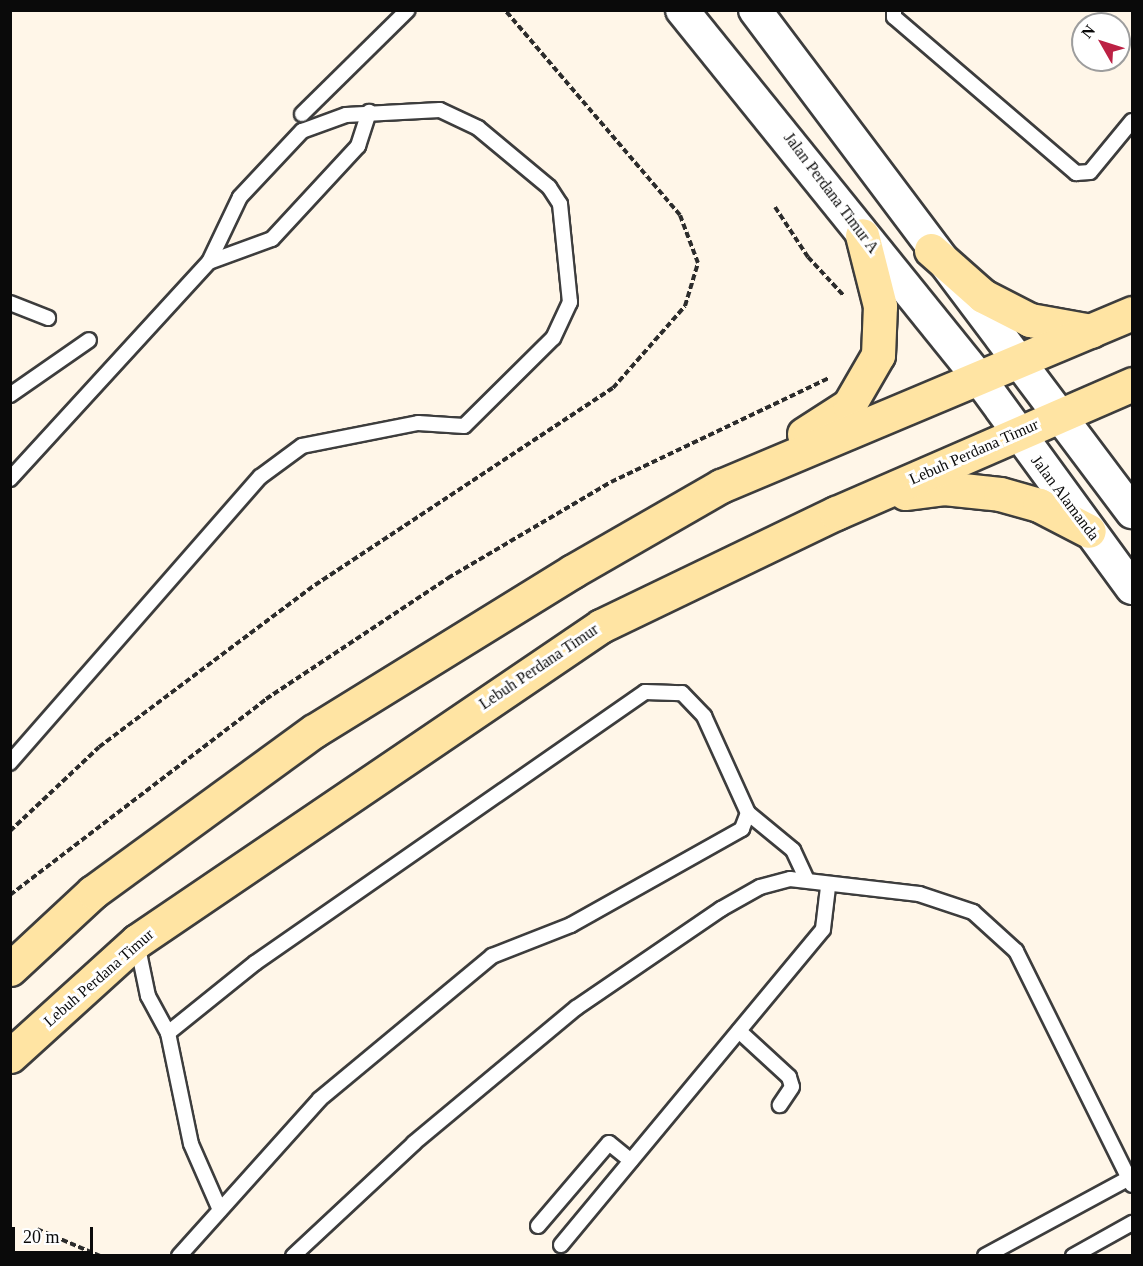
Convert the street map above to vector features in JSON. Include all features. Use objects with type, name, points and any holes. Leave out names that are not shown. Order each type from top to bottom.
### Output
[{"type":"main road","points":[[10,969],[93,892],[314,731],[721,486],[849,405],[878,355],[880,306],[862,235]]},
{"type":"main road","points":[[931,250],[983,296],[1030,320],[1091,331]]},
{"type":"main road","points":[[721,486],[1132,313]]},
{"type":"main road","name":"Lebuh Perdana Timur","points":[[10,1056],[137,940],[601,626],[836,513],[1132,384]]},
{"type":"main road","points":[[836,513],[916,490],[944,488],[1039,505],[1089,531]]},
{"type":"street","name":"Jalan Perdana Timur A","points":[[682,10],[781,127],[862,235],[978,377]]},
{"type":"street","points":[[755,10],[931,250],[1132,512]]},
{"type":"street","name":"Jalan Alamanda","points":[[978,377],[1017,434],[1132,588]]},
{"type":"lane","points":[[302,114],[408,10]]},
{"type":"lane","points":[[894,10],[894,17],[1076,173],[1090,172],[1132,121]]},
{"type":"lane","points":[[10,479],[208,262],[240,197],[302,131],[369,112],[440,110],[478,128],[549,188],[560,204],[566,235],[570,302],[552,338],[464,426],[418,423],[302,446],[260,477],[10,763]]},
{"type":"lane","points":[[208,262],[272,239],[358,146],[369,112]]},
{"type":"lane","points":[[10,303],[48,318]]},
{"type":"lane","points":[[10,395],[89,340]]},
{"type":"lane","points":[[168,1033],[255,963],[645,692],[682,693],[704,716],[748,813],[793,850],[806,878]]},
{"type":"lane","points":[[179,1256],[320,1099],[492,956],[581,920],[742,829],[748,813]]},
{"type":"lane","points":[[293,1256],[414,1143],[576,1008],[721,909],[760,887],[806,878],[828,888],[920,894],[974,912],[1016,951],[1131,1181],[985,1256]]},
{"type":"lane","points":[[561,1245],[823,929],[828,888]]},
{"type":"lane","points":[[137,940],[148,996],[168,1033],[191,1144],[220,1210]]},
{"type":"lane","points":[[739,1031],[789,1077],[792,1087],[780,1106]]},
{"type":"lane","points":[[538,1226],[609,1143],[631,1161]]},
{"type":"lane","points":[[1073,1256],[1132,1223]]},
{"type":"path","points":[[775,207],[847,303]]},
{"type":"path","points":[[10,895],[266,699],[448,578],[611,482],[834,372]]},
{"type":"path","points":[[37,1229],[100,1256]]}]
